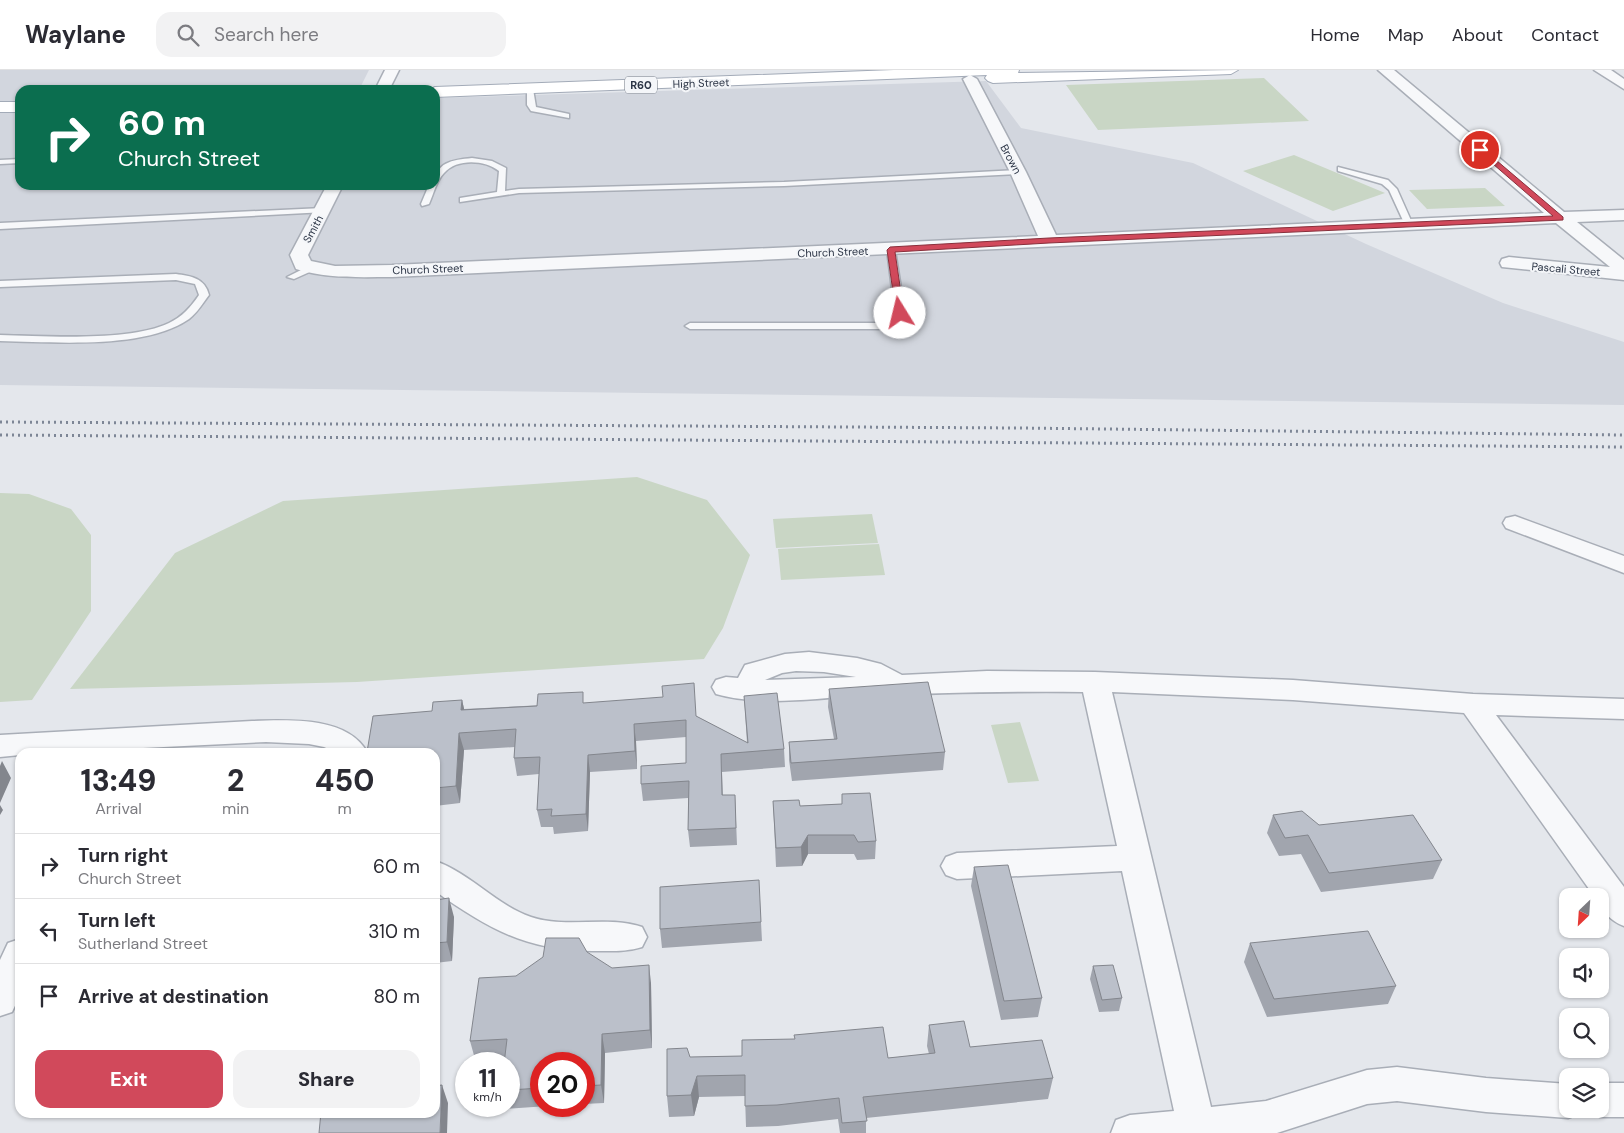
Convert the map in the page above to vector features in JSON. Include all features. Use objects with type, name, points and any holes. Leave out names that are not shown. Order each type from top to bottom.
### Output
[{"type":"main road","name":"High Street","points":[[967,74],[1012,70]]},
{"type":"main road","name":"High Street","points":[[440,92],[967,74],[1231,70]]},
{"type":"main road","points":[[0,107],[15,107]]},
{"type":"street","points":[[384,85],[392,70]]},
{"type":"street","points":[[1385,70],[1560,218],[1624,269]]},
{"type":"street","points":[[1601,70],[1624,85]]},
{"type":"street","name":"Brown","points":[[967,74],[1018,172],[1049,240]]},
{"type":"street","name":"Smith","points":[[311,268],[303,265],[299,255],[333,190]]},
{"type":"street","name":"Church Street","points":[[311,268],[336,271],[392,271],[890,250],[1049,240],[1624,215]]},
{"type":"street","name":"Pascali Street","points":[[1509,263],[1624,274]]},
{"type":"street","points":[[1515,523],[1624,565]]},
{"type":"street","points":[[736,688],[767,690],[987,681],[1095,682],[1292,690],[1473,704],[1624,709]]},
{"type":"street","points":[[1095,682],[1197,1130]]},
{"type":"street","points":[[1473,704],[1624,912]]},
{"type":"street","points":[[0,746],[107,745],[221,734],[291,732],[338,740],[350,748]]},
{"type":"street","points":[[221,734],[243,748]]},
{"type":"street","points":[[957,866],[1136,858]]},
{"type":"street","points":[[440,877],[493,912],[520,927],[541,932],[577,936],[630,937]]},
{"type":"street","points":[[0,1001],[15,965]]},
{"type":"street","points":[[1130,1133],[1197,1130],[1266,1119],[1368,1087],[1398,1084],[1486,1095],[1559,1100]]},
{"type":"street","points":[[1609,1100],[1624,1100]]},
{"type":"lane","points":[[530,89],[531,105],[534,109],[566,116]]},
{"type":"lane","points":[[0,162],[15,161]]},
{"type":"lane","points":[[440,174],[458,162],[484,161],[498,165],[503,170],[501,194]]},
{"type":"lane","points":[[1341,169],[1385,182],[1393,189],[1409,225]]},
{"type":"lane","points":[[462,200],[501,194],[575,189],[784,184],[1018,172]]},
{"type":"lane","points":[[425,204],[431,190]]},
{"type":"lane","points":[[0,226],[323,210]]},
{"type":"lane","points":[[690,326],[879,326],[889,323],[897,318],[900,313],[890,250]]},
{"type":"lane","points":[[290,277],[311,268]]},
{"type":"lane","points":[[0,284],[176,277],[199,282],[203,288],[204,295],[187,316],[175,324],[136,335],[96,338],[0,338]]},
{"type":"shaded area","points":[[0,70],[369,70],[362,85],[15,85],[15,190],[440,190],[440,98],[986,81],[1021,128],[1193,163],[1366,244],[1503,303],[1624,342],[1624,405],[0,385]]},
{"type":"green space","points":[[1264,78],[1309,121],[1098,130],[1066,85]]},
{"type":"green space","points":[[1294,155],[1385,193],[1333,211],[1243,171]]},
{"type":"green space","points":[[1485,188],[1505,206],[1427,209],[1409,190]]},
{"type":"green space","points":[[637,477],[707,500],[750,555],[723,628],[704,659],[357,682],[70,689],[175,553],[283,501]]},
{"type":"green space","points":[[0,493],[29,494],[71,509],[91,535],[91,611],[32,700],[0,702]]},
{"type":"green space","points":[[872,514],[878,543],[776,548],[773,519]]},
{"type":"green space","points":[[879,544],[885,575],[781,580],[778,549]]},
{"type":"green space","points":[[1020,722],[1039,781],[1008,783],[991,725]]},
{"type":"building","points":[[928,682],[945,752],[791,763],[789,742],[837,739],[829,689]]},
{"type":"building","points":[[694,683],[696,716],[748,743],[744,696],[777,693],[784,749],[721,754],[722,795],[735,795],[736,828],[688,830],[689,781],[641,784],[641,766],[686,763],[686,720],[634,724],[635,751],[588,755],[586,814],[551,816],[552,809],[537,810],[540,757],[514,758],[516,729],[459,733],[456,786],[440,788],[440,748],[368,748],[373,716],[432,711],[433,702],[462,700],[461,710],[537,706],[538,694],[583,692],[583,703],[663,697],[662,686]]},
{"type":"building","points":[[870,793],[876,841],[858,842],[854,835],[808,835],[801,847],[776,848],[773,801],[799,800],[800,806],[842,804],[842,794]]},
{"type":"building","points":[[1302,811],[1319,825],[1413,815],[1442,860],[1329,873],[1308,835],[1285,838],[1273,815]]},
{"type":"building","points":[[1008,865],[1042,998],[1004,1001],[974,867]]},
{"type":"building","points":[[759,880],[761,922],[660,929],[660,887]]},
{"type":"building","points":[[449,898],[447,942],[440,943],[440,899]]},
{"type":"building","points":[[1368,931],[1396,986],[1274,999],[1250,943]]},
{"type":"building","points":[[546,938],[579,938],[587,952],[612,968],[649,965],[650,1030],[602,1034],[601,1085],[595,1085],[595,1052],[530,1052],[530,1089],[520,1089],[520,1052],[505,1052],[507,1039],[470,1041],[479,978],[516,976],[543,957]]},
{"type":"building","points":[[1113,965],[1122,998],[1102,1000],[1093,966]]},
{"type":"building","points":[[964,1021],[970,1047],[1042,1040],[1053,1078],[863,1097],[867,1121],[842,1123],[839,1098],[777,1105],[745,1106],[745,1075],[697,1076],[691,1095],[667,1096],[667,1049],[687,1048],[690,1057],[742,1056],[742,1040],[795,1039],[794,1035],[883,1027],[888,1058],[935,1053],[929,1025]]},
{"type":"building","points":[[440,1085],[442,1085],[440,1133],[319,1133],[320,1118],[440,1118]]},
{"type":"railway","points":[[0,422],[1019,428],[1624,435]]},
{"type":"railway","points":[[0,435],[1624,447]]},
{"type":"route","points":[[900,313],[890,250],[1049,240],[1560,218],[1480,150]]}]
